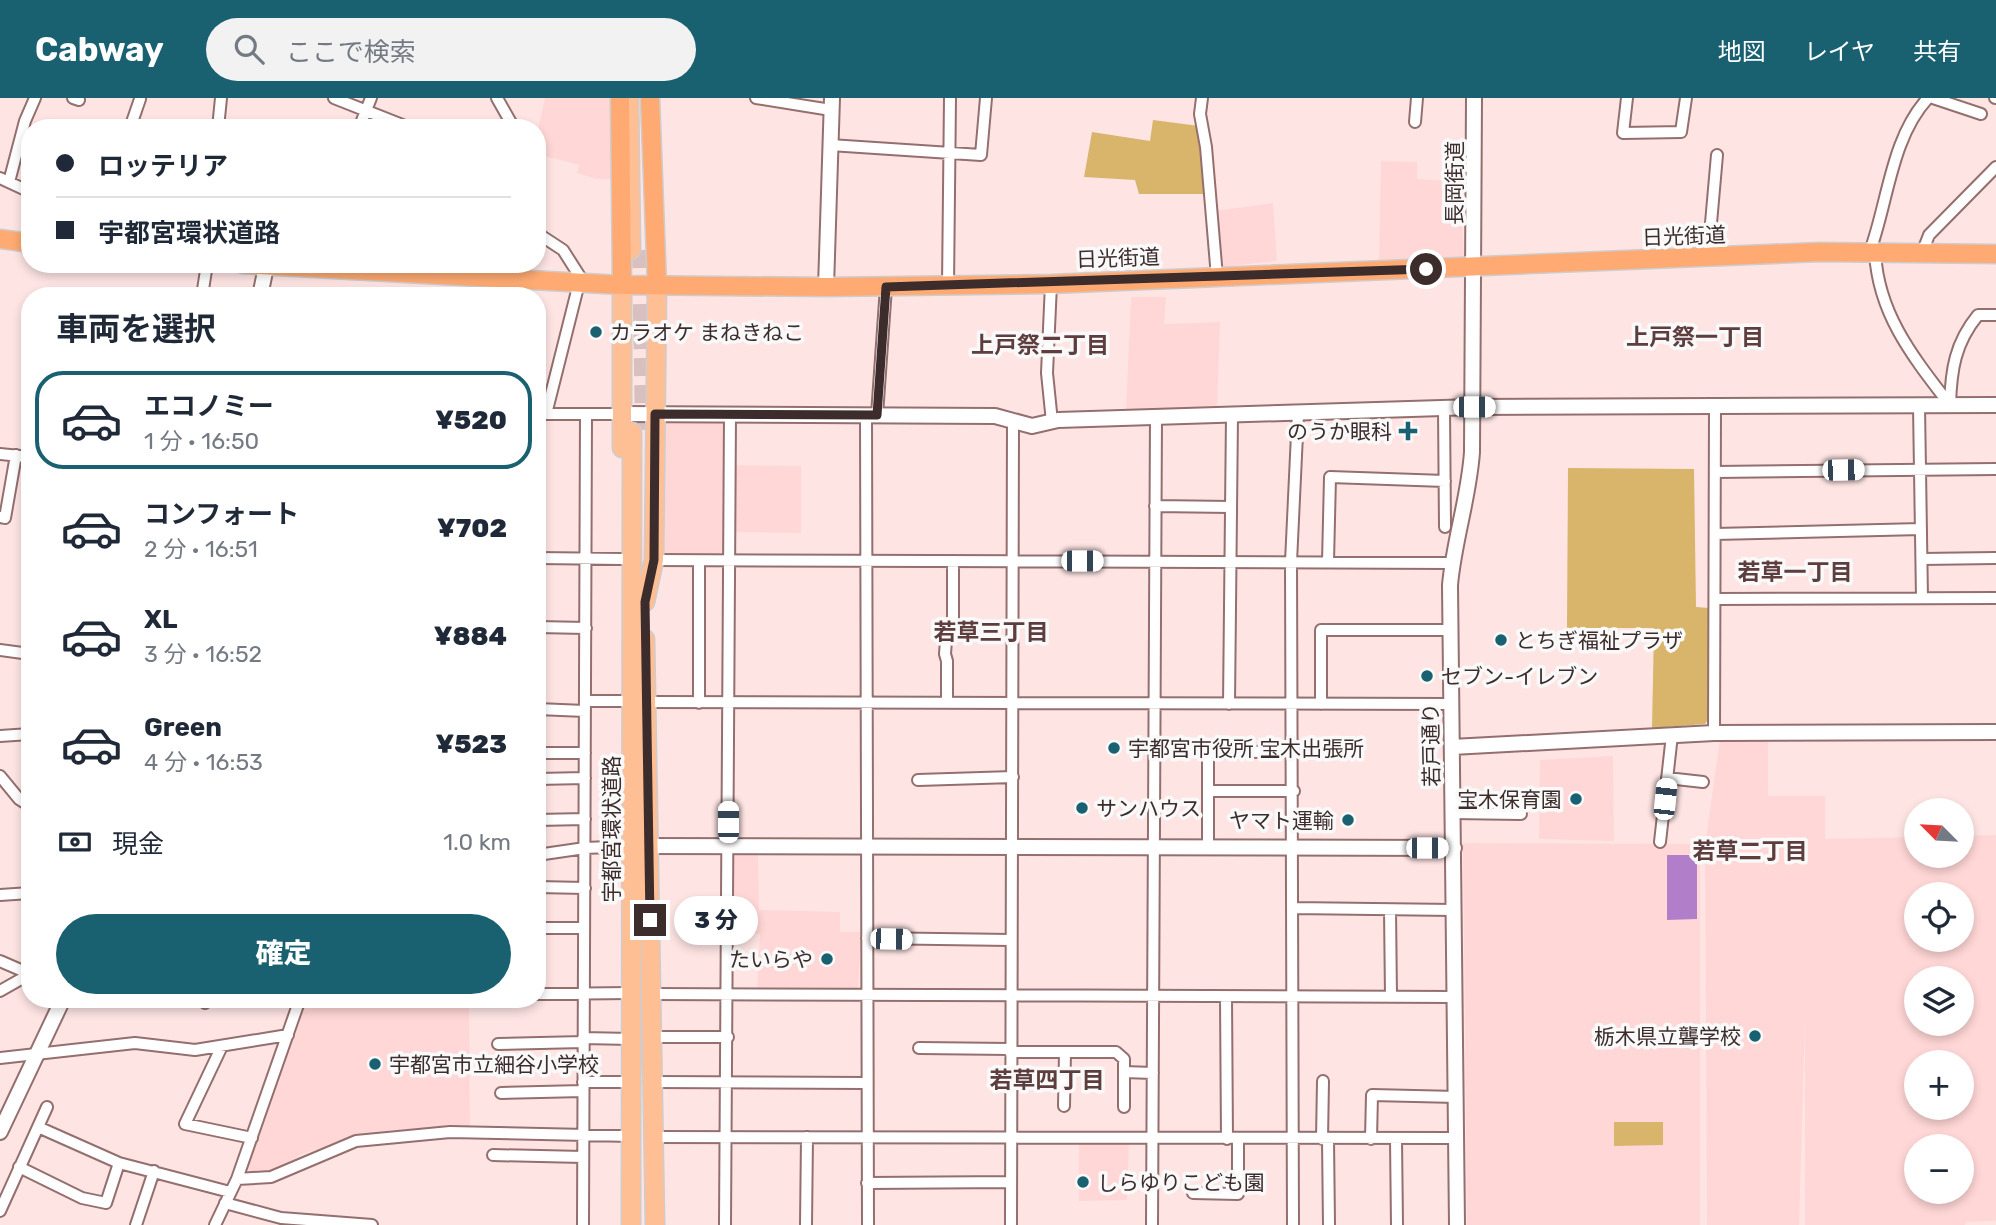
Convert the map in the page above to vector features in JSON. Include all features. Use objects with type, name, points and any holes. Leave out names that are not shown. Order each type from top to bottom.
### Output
[{"type":"highway","points":[[620,98],[622,285]]},
{"type":"highway","points":[[650,98],[656,285]]},
{"type":"highway","points":[[0,239],[21,242]]},
{"type":"highway","name":"日光街道","points":[[423,273],[622,285],[826,288],[1051,284],[1872,252],[1996,254]]},
{"type":"main road","points":[[629,98],[636,250],[640,98]]},
{"type":"main road","points":[[622,285],[623,559],[625,594],[633,622]]},
{"type":"main road","points":[[645,602],[654,560],[656,285]]},
{"type":"main road","name":"宇都宮環状道路","points":[[631,1225],[631,993],[640,846],[639,702],[645,602],[638,432],[633,622],[639,702]]},
{"type":"main road","name":"宇都宮環状道路","points":[[640,846],[653,994],[655,1225]]},
{"type":"street","points":[[26,119],[35,98]]},
{"type":"street","points":[[219,119],[221,98]]},
{"type":"street","points":[[334,98],[387,119]]},
{"type":"street","points":[[363,119],[371,98]]},
{"type":"street","points":[[496,98],[509,119]]},
{"type":"street","points":[[756,98],[832,104],[826,288]]},
{"type":"street","points":[[948,286],[947,154],[950,98]]},
{"type":"street","points":[[830,145],[981,155],[986,98]]},
{"type":"street","points":[[1202,98],[1200,114],[1206,147],[1217,277]]},
{"type":"street","points":[[1415,122],[1417,98]]},
{"type":"street","name":"長岡街道","points":[[1474,98],[1475,267]]},
{"type":"street","points":[[1627,98],[1623,133],[1681,132],[1686,98]]},
{"type":"street","points":[[1950,405],[1912,355],[1887,309],[1877,283],[1872,252],[1899,151],[1910,124],[1930,98],[1981,114]]},
{"type":"street","points":[[134,119],[140,99]]},
{"type":"street","points":[[21,133],[5,180],[21,188]]},
{"type":"street","points":[[1708,257],[1717,155]]},
{"type":"street","points":[[1922,253],[1929,235],[1996,167]]},
{"type":"street","points":[[546,239],[563,250],[582,283],[546,401]]},
{"type":"street","name":"若戸通り","points":[[1457,1225],[1450,630],[1452,563],[1467,503],[1474,407],[1475,267]]},
{"type":"street","points":[[1051,284],[1047,373],[1052,422]]},
{"type":"street","points":[[868,1225],[868,561],[872,415],[886,287]]},
{"type":"street","points":[[1950,405],[1951,375],[1958,342],[1978,315],[1996,316]]},
{"type":"street","points":[[546,414],[995,416],[1032,426],[1052,422],[1156,417],[1474,407],[1996,405]]},
{"type":"street","points":[[1919,406],[1922,598]]},
{"type":"street","points":[[1714,733],[1715,407]]},
{"type":"street","points":[[1444,408],[1445,527]]},
{"type":"street","points":[[1293,1225],[1294,791],[1291,562],[1298,413]]},
{"type":"street","points":[[583,1225],[586,414]]},
{"type":"street","points":[[725,1225],[730,414]]},
{"type":"street","points":[[1229,704],[1232,415]]},
{"type":"street","points":[[1152,1225],[1155,848],[1153,561],[1156,417]]},
{"type":"street","points":[[1011,1225],[1009,996],[1013,847],[1013,421]]},
{"type":"street","points":[[0,454],[21,456]]},
{"type":"street","points":[[0,517],[5,518],[16,456]]},
{"type":"street","points":[[1715,472],[1996,469]]},
{"type":"street","points":[[1328,562],[1330,477],[1445,481]]},
{"type":"street","points":[[1445,503],[1467,503]]},
{"type":"street","points":[[1155,506],[1231,507]]},
{"type":"street","points":[[1715,534],[1921,529]]},
{"type":"street","points":[[546,558],[623,559]]},
{"type":"street","points":[[1922,559],[1996,558]]},
{"type":"street","points":[[654,560],[1452,563]]},
{"type":"street","points":[[699,561],[699,703]]},
{"type":"street","points":[[947,703],[945,654],[946,640],[953,620],[953,561]]},
{"type":"street","points":[[1715,599],[1996,598]]},
{"type":"street","points":[[546,627],[586,628]]},
{"type":"street","points":[[1321,704],[1321,630],[1450,630]]},
{"type":"street","points":[[0,650],[21,653]]},
{"type":"street","points":[[546,708],[639,702],[1451,704]]},
{"type":"street","points":[[1451,747],[1714,733],[1996,732]]},
{"type":"street","points":[[0,736],[21,735]]},
{"type":"street","points":[[1660,842],[1672,735]]},
{"type":"street","points":[[1208,848],[1208,753],[1293,751]]},
{"type":"street","points":[[546,753],[585,753]]},
{"type":"street","points":[[0,776],[21,800]]},
{"type":"street","points":[[918,780],[1013,777]]},
{"type":"street","points":[[546,779],[585,778]]},
{"type":"street","points":[[1667,778],[1703,782]]},
{"type":"street","points":[[1208,791],[1294,791]]},
{"type":"street","points":[[1453,813],[1521,814]]},
{"type":"street","points":[[546,820],[585,819]]},
{"type":"street","points":[[546,854],[585,848],[640,846],[1454,848]]},
{"type":"street","points":[[546,887],[584,888]]},
{"type":"street","points":[[0,895],[21,894]]},
{"type":"street","points":[[1293,908],[1454,910]]},
{"type":"street","points":[[1390,910],[1391,997]]},
{"type":"street","points":[[546,928],[584,928]]},
{"type":"street","points":[[867,938],[1011,940]]},
{"type":"street","points":[[0,961],[21,970]]},
{"type":"street","points":[[0,991],[21,979]]},
{"type":"street","points":[[546,994],[631,993]]},
{"type":"street","points":[[653,994],[1456,997]]},
{"type":"street","points":[[1193,1193],[1238,1194],[1232,1139],[1227,997]]},
{"type":"street","points":[[0,1132],[59,1008]]},
{"type":"street","points":[[215,1225],[237,1179],[297,1008]]},
{"type":"street","points":[[0,1058],[36,1056],[135,1042],[195,1050],[288,1035]]},
{"type":"street","points":[[654,1037],[728,1037]]},
{"type":"street","points":[[498,1044],[631,1039]]},
{"type":"street","points":[[222,1046],[185,1124],[252,1138]]},
{"type":"street","points":[[919,1048],[1116,1052],[1124,1059],[1124,1107]]},
{"type":"street","points":[[1064,1106],[1065,1052]]},
{"type":"street","points":[[1124,1072],[1153,1073]]},
{"type":"street","points":[[1323,1081],[1329,1225]]},
{"type":"street","points":[[501,1093],[631,1082]]},
{"type":"street","points":[[654,1082],[866,1083]]},
{"type":"street","points":[[1371,1139],[1372,1095],[1457,1097]]},
{"type":"street","points":[[0,1211],[47,1107]]},
{"type":"street","points":[[38,1127],[119,1163],[154,1171],[281,1218],[372,1225]]},
{"type":"street","points":[[237,1179],[271,1177],[356,1141],[450,1132],[631,1136]]},
{"type":"street","points":[[654,1137],[1292,1140],[1457,1138]]},
{"type":"street","points":[[806,1225],[807,1137]]},
{"type":"street","points":[[1396,1139],[1397,1225]]},
{"type":"street","points":[[493,1156],[583,1157]]},
{"type":"street","points":[[19,1167],[82,1198],[106,1203],[119,1163]]},
{"type":"street","points":[[136,1225],[154,1171]]},
{"type":"street","points":[[867,1183],[1011,1182]]},
{"type":"shaded area","points":[[545,98],[612,98],[613,179],[596,179],[577,173],[579,165],[546,156],[546,119],[540,119]]},
{"type":"shaded area","points":[[1153,120],[1199,126],[1205,194],[1139,194],[1135,180],[1084,177],[1092,132],[1150,141]]},
{"type":"shaded area","points":[[1381,161],[1417,162],[1417,179],[1464,182],[1461,200],[1464,257],[1379,262]]},
{"type":"shaded area","points":[[1273,203],[1277,261],[1219,267],[1215,211]]},
{"type":"shaded area","points":[[1131,297],[1166,297],[1164,324],[1220,322],[1217,411],[1126,412]]},
{"type":"shaded area","points":[[660,419],[727,419],[726,465],[801,466],[801,533],[727,532],[726,556],[659,555]]},
{"type":"shaded area","points":[[1568,468],[1694,469],[1696,607],[1709,608],[1709,718],[1705,724],[1652,728],[1654,628],[1567,628]]},
{"type":"shaded area","points":[[1768,737],[1768,796],[1825,796],[1825,839],[1904,837],[1904,868],[1974,868],[1974,836],[1996,835],[1996,1221],[1966,1222],[1965,1225],[1805,1225],[1805,1019],[1799,1225],[1707,1225],[1705,846],[1720,739]]},
{"type":"shaded area","name":"宝木保育園","points":[[1613,756],[1614,841],[1539,839],[1540,760]]},
{"type":"shaded area","points":[[1463,843],[1700,844],[1700,1225],[1467,1225]]},
{"type":"shaded area","name":"たいらや","points":[[733,851],[758,851],[759,910],[840,912],[840,932],[861,932],[858,990],[757,989],[760,934],[731,933]]},
{"type":"shaded area","points":[[1667,855],[1697,855],[1697,919],[1667,920]]},
{"type":"shaded area","name":"宇都宮市立細谷小学校","points":[[299,1008],[469,1008],[470,1128],[391,1130],[345,1140],[303,1154],[271,1172],[250,1174],[246,1164]]},
{"type":"shaded area","points":[[1614,1122],[1663,1122],[1663,1145],[1614,1146]]},
{"type":"shaded area","points":[[1079,1139],[1129,1139],[1127,1200],[1079,1201]]},
{"type":"tunnel","points":[[641,250],[644,432]]},
{"type":"place","name":"カラオケ まねきねこ","points":[[596,332]]},
{"type":"place","name":"のうか眼科","points":[[1408,431]]},
{"type":"place","name":"とちぎ福祉プラザ","points":[[1501,640]]},
{"type":"place","name":"セブン-イレブン","points":[[1427,676]]},
{"type":"place","name":"宇都宮市役所 宝木出張所","points":[[1114,748]]},
{"type":"place","name":"宝木保育園","points":[[1576,799]]},
{"type":"place","name":"サンハウス","points":[[1082,808]]},
{"type":"place","name":"ヤマト運輸","points":[[1348,820]]},
{"type":"place","name":"たいらや","points":[[827,959]]},
{"type":"place","name":"栃木県立聾学校","points":[[1755,1036]]},
{"type":"place","name":"宇都宮市立細谷小学校","points":[[375,1064]]},
{"type":"place","name":"しらゆりこども園","points":[[1083,1182]]},
{"type":"district","name":"上戸祭一丁目","points":[[1695,337]]},
{"type":"district","name":"上戸祭二丁目","points":[[1040,345]]},
{"type":"district","name":"若草一丁目","points":[[1795,572]]},
{"type":"district","name":"若草三丁目","points":[[991,632]]},
{"type":"district","name":"若草二丁目","points":[[1750,851]]},
{"type":"district","name":"若草四丁目","points":[[1047,1080]]},
{"type":"route","points":[[650,920],[645,602],[654,560],[655,414],[877,415],[886,287],[1051,284],[1426,269]]}]
